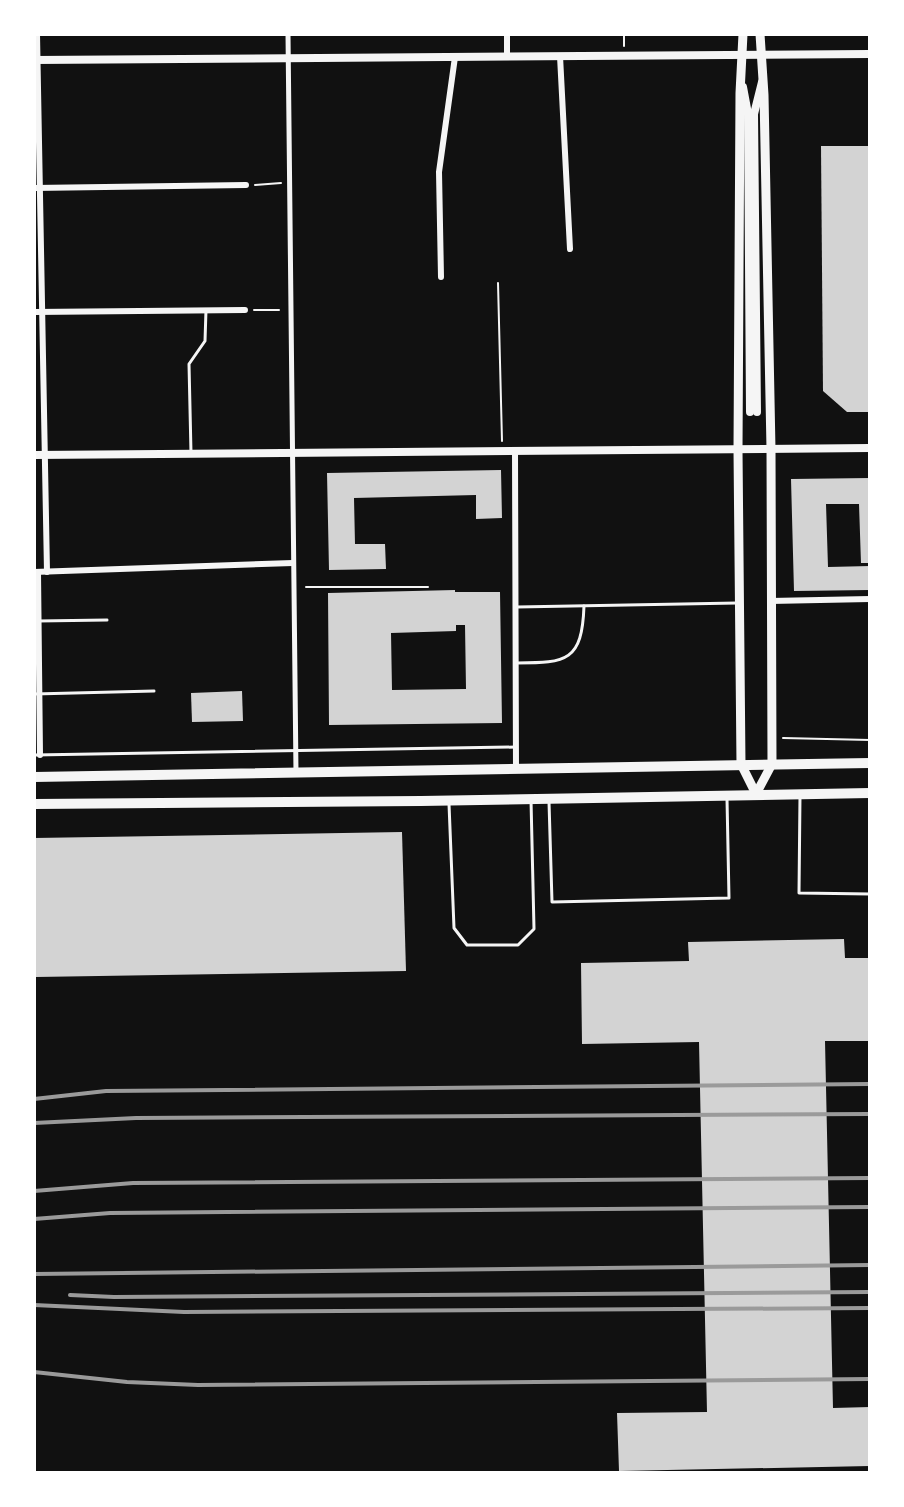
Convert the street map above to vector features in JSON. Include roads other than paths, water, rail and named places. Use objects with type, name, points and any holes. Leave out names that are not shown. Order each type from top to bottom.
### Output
[{"type":"highway","points":[[34,777],[870,763]]},
{"type":"highway","points":[[34,804],[870,793]]},
{"type":"main road","points":[[743,34],[738,450],[741,764],[756,794]]},
{"type":"main road","points":[[756,794],[772,764],[771,449],[760,34]]},
{"type":"street","points":[[37,34],[38,312],[47,572]]},
{"type":"street","points":[[288,34],[296,773]]},
{"type":"street","points":[[507,34],[507,56]]},
{"type":"street","points":[[36,60],[870,54]]},
{"type":"street","points":[[560,56],[570,249]]},
{"type":"street","points":[[441,277],[439,172],[455,57]]},
{"type":"street","points":[[741,78],[748,114],[754,412],[754,114],[762,79]]},
{"type":"street","points":[[37,188],[246,185]]},
{"type":"street","points":[[38,312],[245,310]]},
{"type":"street","points":[[34,455],[870,448]]},
{"type":"street","points":[[515,451],[516,769]]},
{"type":"street","points":[[37,755],[36,572],[293,563]]},
{"type":"street","points":[[770,601],[870,599]]},
{"type":"lane","points":[[191,453],[189,364],[205,341],[206,310]]},
{"type":"lane","points":[[516,607],[741,603]]},
{"type":"lane","points":[[516,663],[557,663],[568,656],[580,642],[584,606]]},
{"type":"lane","points":[[38,621],[107,620]]},
{"type":"lane","points":[[37,694],[154,691]]},
{"type":"lane","points":[[37,755],[516,747]]},
{"type":"lane","points":[[549,798],[552,902],[714,899],[729,898],[726,794]]},
{"type":"lane","points":[[800,794],[799,893],[870,894]]},
{"type":"lane","points":[[449,800],[454,928],[467,945],[518,945],[534,929],[531,799]]},
{"type":"railway","points":[[34,1099],[106,1091],[870,1084]]},
{"type":"railway","points":[[34,1123],[136,1118],[870,1114]]},
{"type":"railway","points":[[34,1191],[133,1183],[870,1178]]},
{"type":"railway","points":[[34,1219],[110,1213],[870,1207]]},
{"type":"railway","points":[[34,1274],[870,1265]]},
{"type":"railway","points":[[70,1295],[870,1292]]},
{"type":"railway","points":[[34,1305],[184,1312],[870,1308]]},
{"type":"railway","points":[[34,1372],[127,1382],[198,1385],[870,1379]]}]
